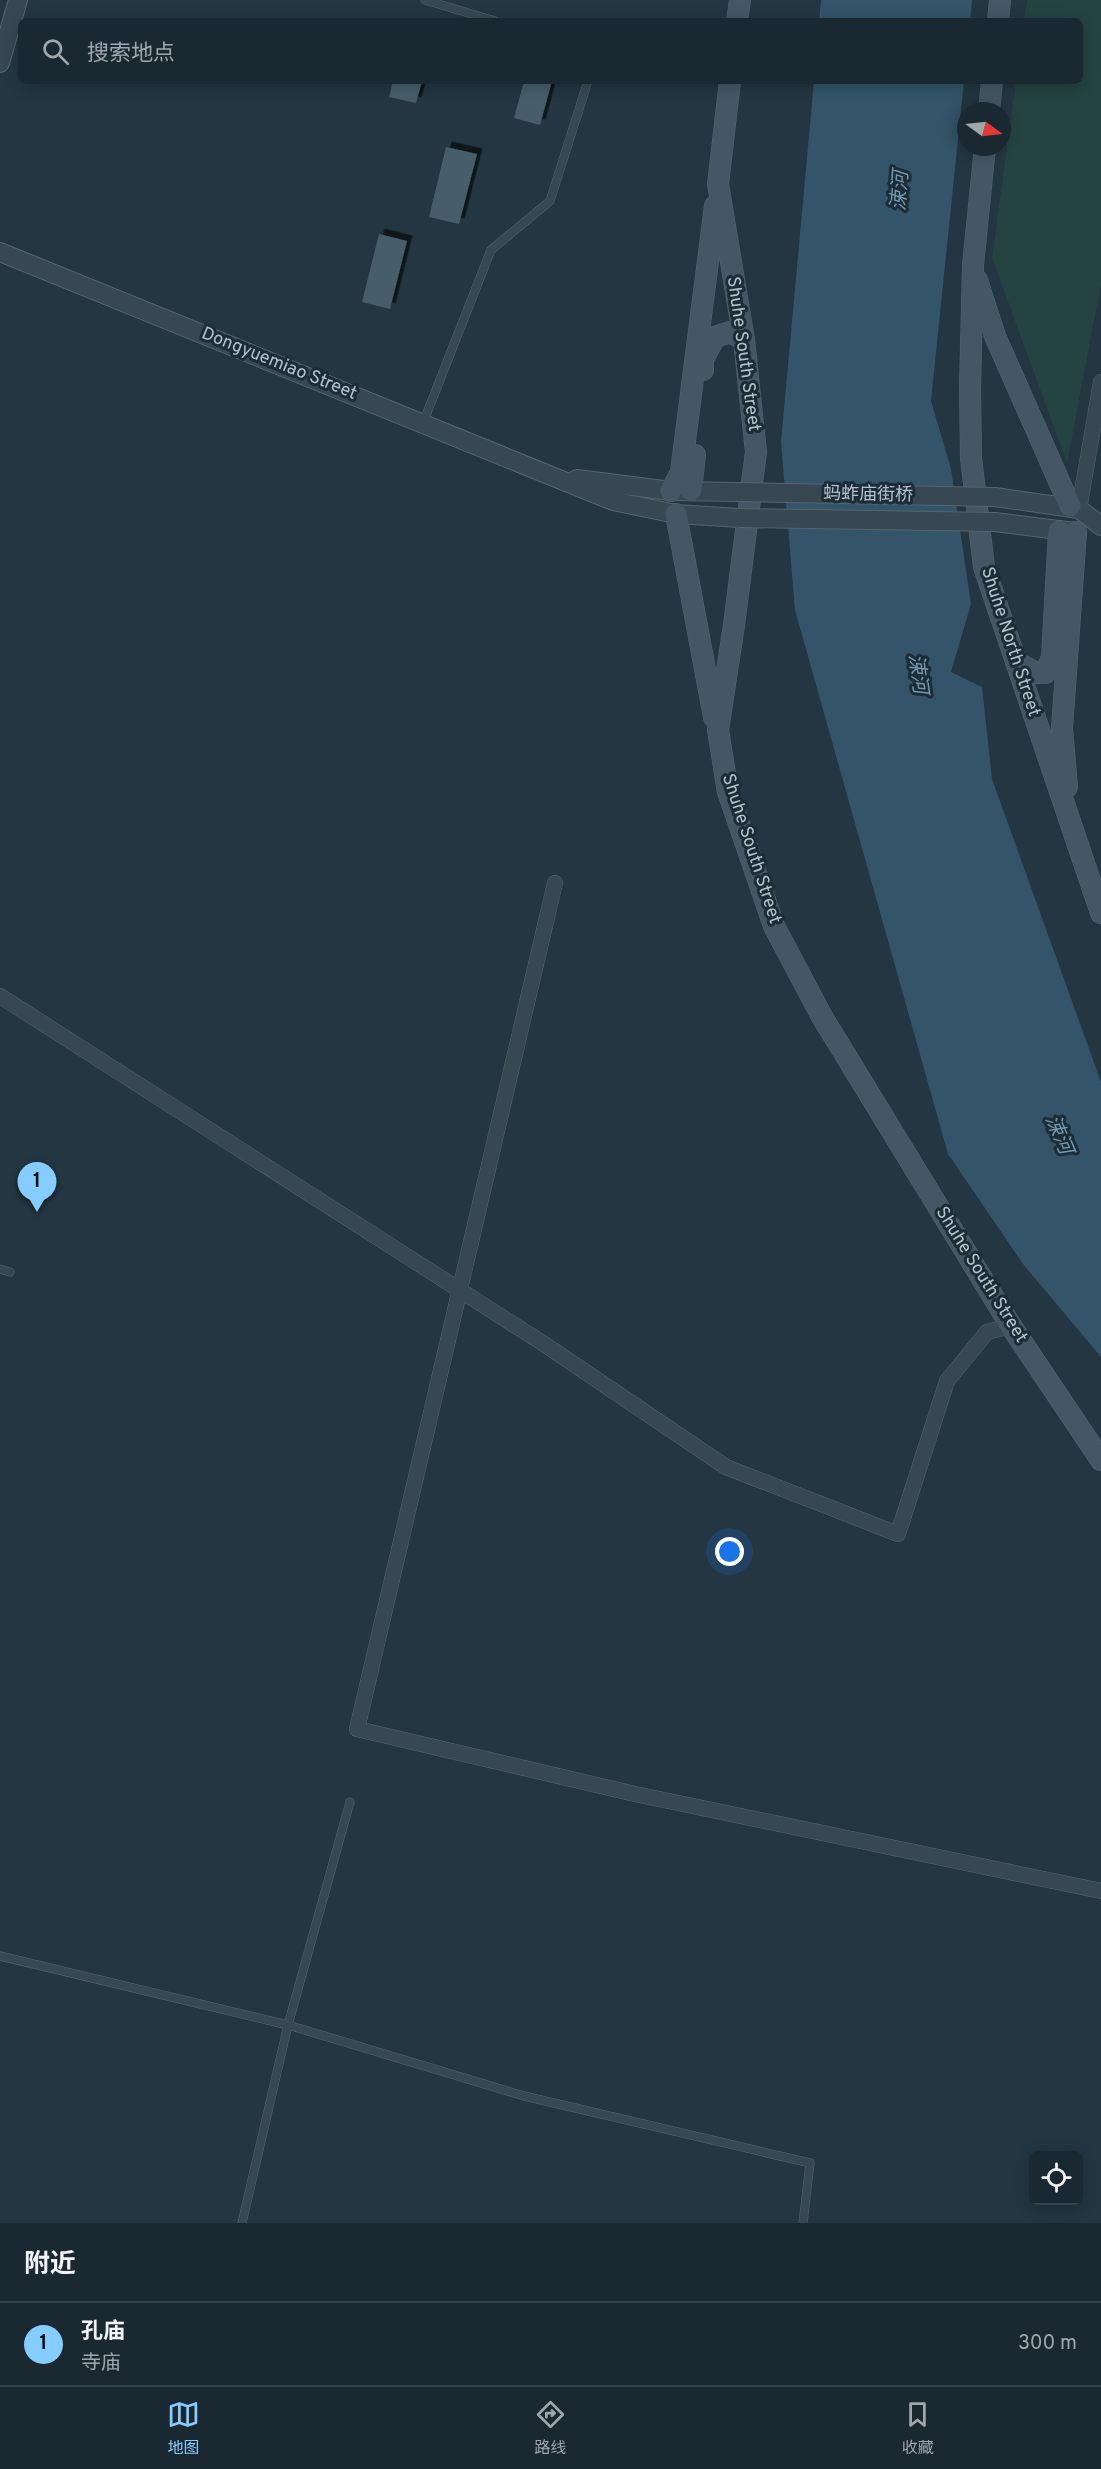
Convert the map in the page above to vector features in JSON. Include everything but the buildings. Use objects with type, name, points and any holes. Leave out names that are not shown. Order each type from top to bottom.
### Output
[{"type":"main road","points":[[737,18],[740,0]]},
{"type":"main road","points":[[998,18],[1000,0]]},
{"type":"main road","name":"Shuhe South Street","points":[[730,84],[718,184],[744,340],[756,452],[718,730],[728,792],[774,926],[811,995],[1011,1326],[1101,1460]]},
{"type":"main road","points":[[990,102],[992,84]]},
{"type":"main road","name":"Shuhe North Street","points":[[984,156],[973,265],[970,388],[971,458],[984,567],[1101,913]]},
{"type":"main road","points":[[681,490],[681,472],[718,184]]},
{"type":"main road","points":[[973,265],[995,336],[1068,506]]},
{"type":"main road","points":[[681,490],[704,359],[715,337],[730,332],[744,340]]},
{"type":"main road","points":[[970,388],[978,368],[993,363],[1004,373],[1068,506]]},
{"type":"main road","points":[[684,514],[691,529],[706,629],[718,634],[734,625]]},
{"type":"main road","points":[[684,514],[728,792]]},
{"type":"main road","points":[[1016,662],[1036,673],[1045,673],[1052,658],[1067,531]]},
{"type":"main road","points":[[1067,531],[1062,728],[1070,820]]},
{"type":"street","points":[[0,63],[18,0]]},
{"type":"street","name":"Dongyuemiao Street","points":[[0,252],[557,476],[612,501],[684,514],[739,518],[995,522],[1067,531]]},
{"type":"street","points":[[1099,525],[1068,506],[1101,382]]},
{"type":"street","name":"Dongyuemiao Street","points":[[557,476],[681,490],[740,492]]},
{"type":"street","name":"蚂蚱庙街桥","points":[[740,492],[996,497],[1068,506]]},
{"type":"street","points":[[1067,531],[1099,525]]},
{"type":"street","points":[[555,883],[357,1729],[635,1794],[1101,1891]]},
{"type":"street","points":[[0,996],[460,1290],[726,1467],[898,1534],[947,1381],[987,1332],[1011,1326]]},
{"type":"lane","points":[[425,0],[485,18]]},
{"type":"lane","points":[[423,423],[491,250],[550,201],[587,84]]},
{"type":"lane","points":[[0,1269],[10,1272]]},
{"type":"lane","points":[[242,2223],[288,2025],[350,1803]]},
{"type":"lane","points":[[0,1956],[288,2025],[524,2096],[810,2163],[803,2223]]},
{"type":"green space","points":[[1027,0],[1101,0],[1101,284],[1067,463],[992,258],[1006,156],[1011,156],[1011,118],[1016,84],[1083,84],[1083,18],[1024,18]]},
{"type":"water","points":[[821,0],[972,0],[970,18],[819,18]]},
{"type":"water","name":"涑河","points":[[814,84],[964,84],[962,102],[957,102],[957,149],[931,401],[951,469],[971,604],[951,672],[982,687],[992,779],[1101,1082],[1101,1357],[1023,1264],[948,1154],[795,610],[781,442]]},
{"type":"place","name":"孔庙","points":[[37,1212]]}]
